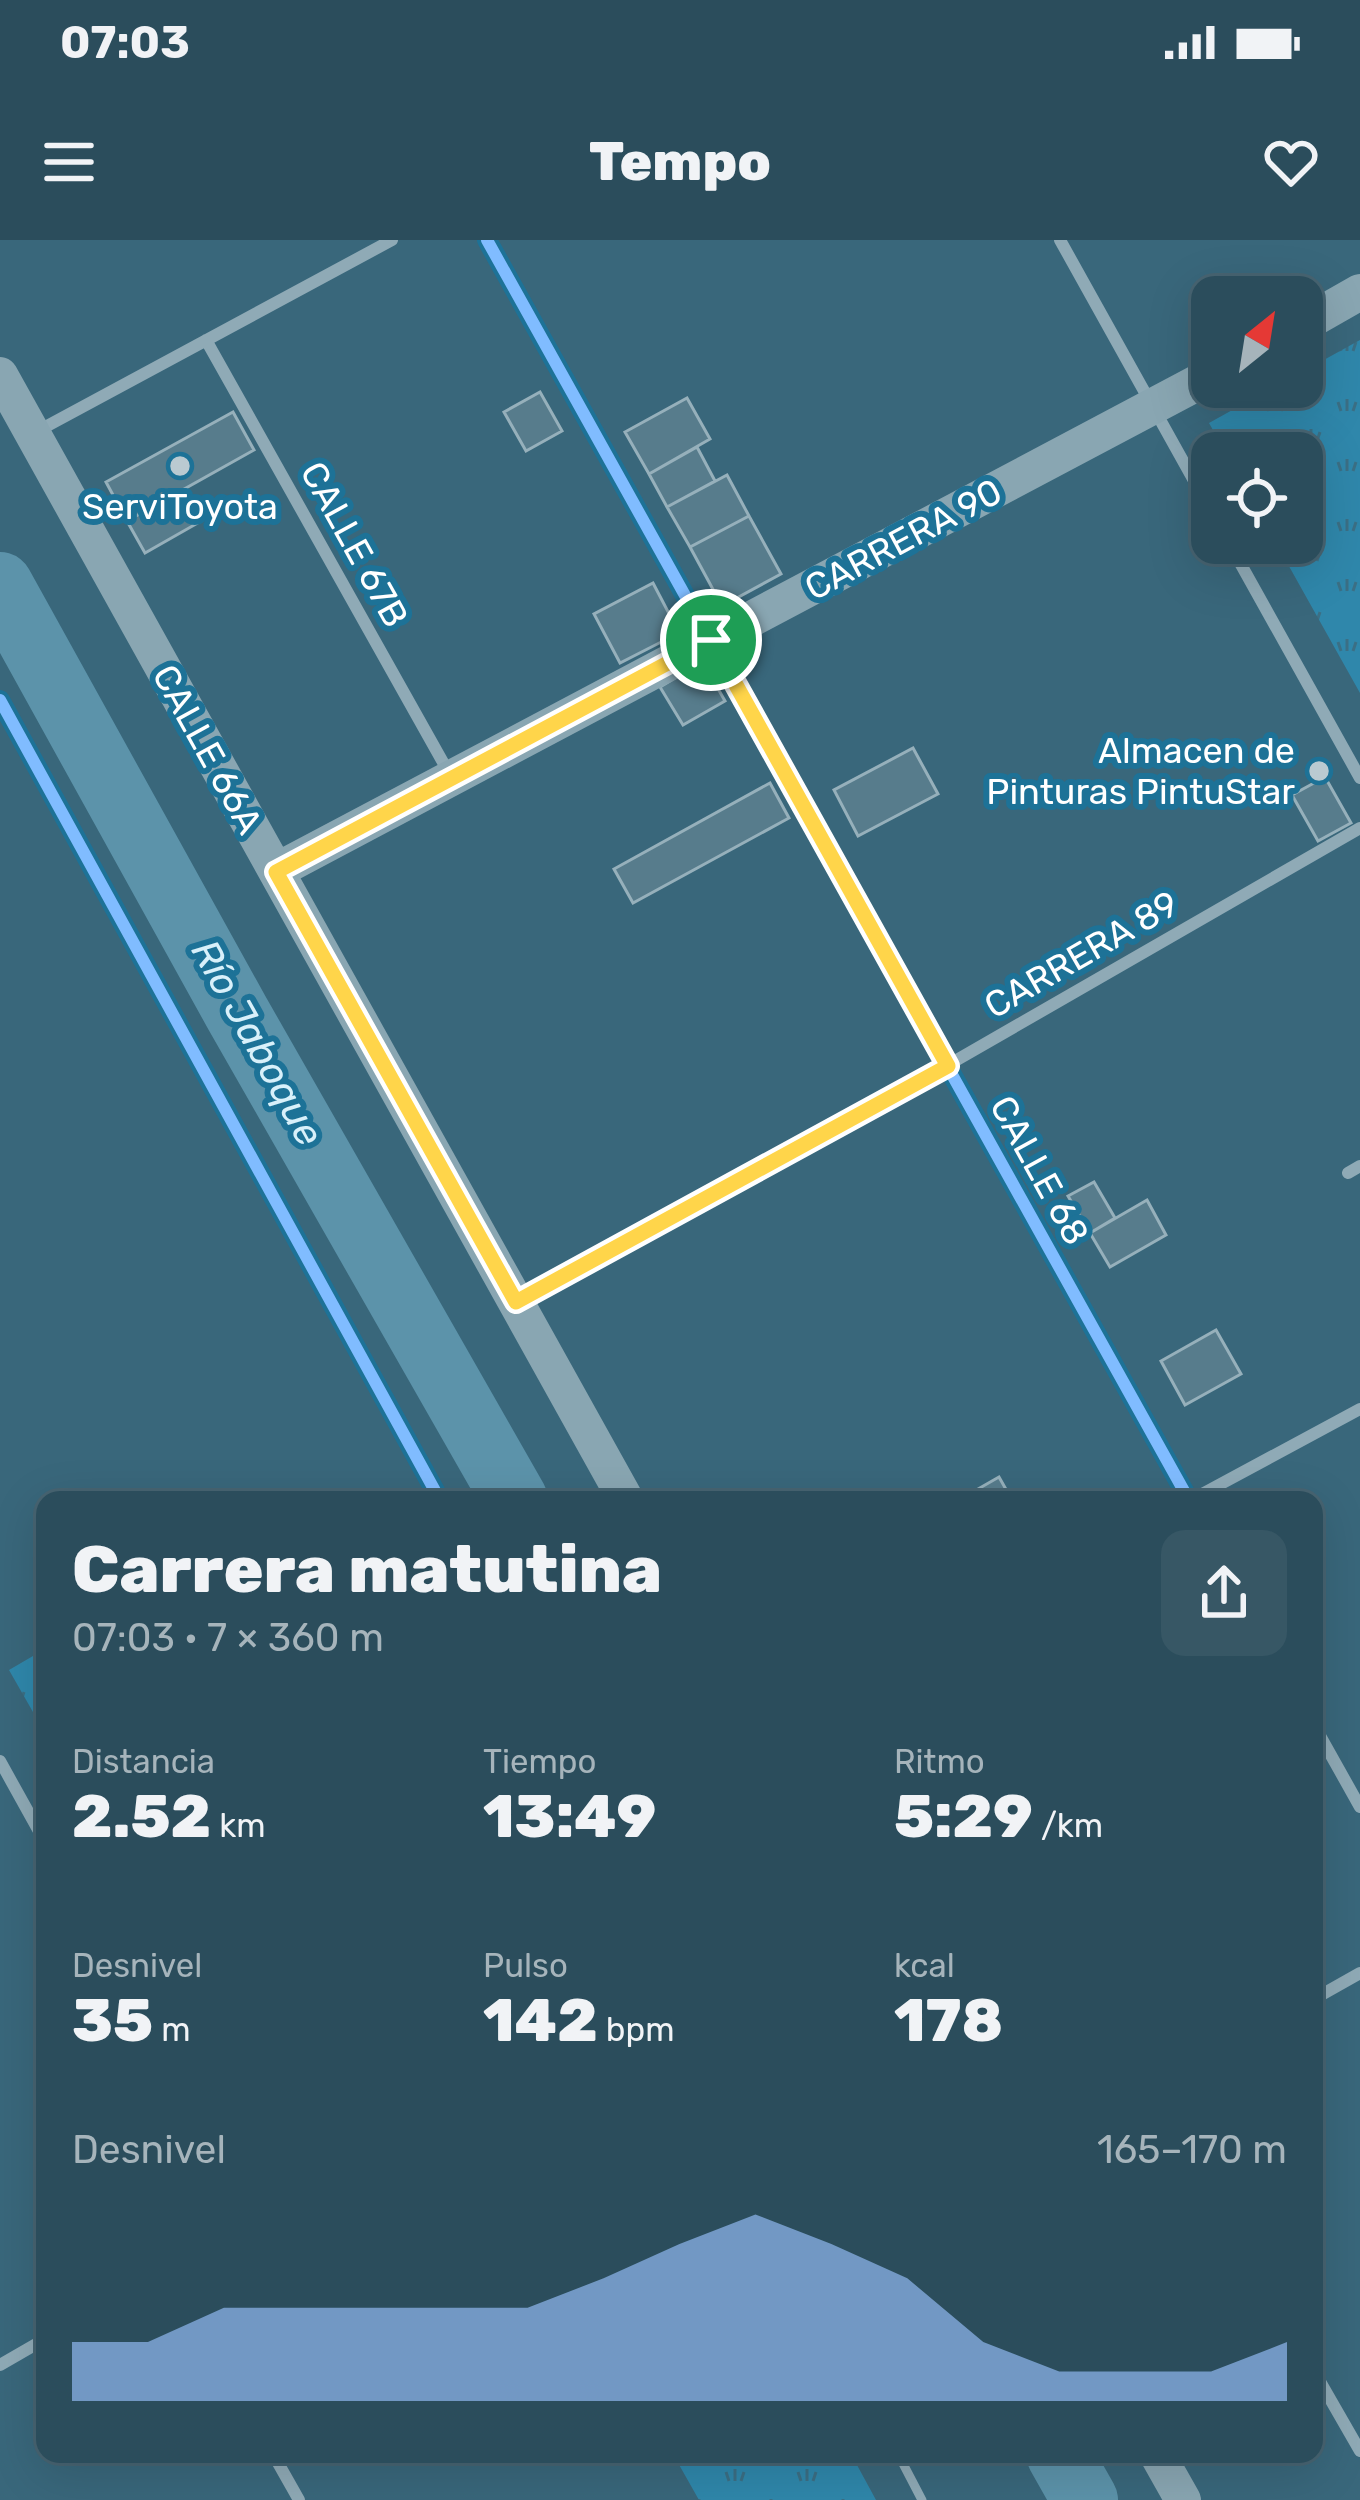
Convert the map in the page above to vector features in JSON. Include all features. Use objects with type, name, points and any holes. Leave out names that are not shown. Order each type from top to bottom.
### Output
[{"type":"street","points":[[33,434],[392,240]]},
{"type":"street","name":"CALLE 68","points":[[488,240],[1185,1491]]},
{"type":"street","points":[[1060,240],[1191,476]]},
{"type":"street","points":[[1323,313],[1360,292]]},
{"type":"street","name":"CALLE 67B","points":[[206,340],[452,778]]},
{"type":"street","name":"CALLE 66A","points":[[0,375],[621,1491]]},
{"type":"street","name":"CARRERA 90","points":[[276,872],[1191,386]]},
{"type":"street","points":[[1241,564],[1360,778]]},
{"type":"street","name":"CARRERA 89","points":[[516,1302],[948,1066],[1360,828]]},
{"type":"street","points":[[1207,1491],[1360,1409]]},
{"type":"street","points":[[1323,1741],[1360,1807]]},
{"type":"street","points":[[0,1761],[36,1826]]},
{"type":"street","points":[[1323,1994],[1360,1973]]},
{"type":"street","points":[[0,2365],[36,2343]]},
{"type":"street","points":[[1323,2387],[1360,2451]]},
{"type":"street","points":[[278,2463],[298,2500]]},
{"type":"street","points":[[1162,2463],[1183,2500]]},
{"type":"lane","points":[[903,2463],[922,2500]]},
{"type":"green space","points":[[1360,340],[1360,693],[1288,564],[1323,564],[1323,432],[1214,432],[1209,423],[1236,408],[1323,408],[1323,360]]},
{"type":"green space","points":[[36,1654],[36,1717],[9,1670]]},
{"type":"green space","points":[[678,2463],[856,2463],[876,2500],[699,2500]]},
{"type":"building","points":[[540,392],[562,431],[526,451],[504,412]]},
{"type":"building","points":[[687,398],[710,439],[649,474],[625,432]]},
{"type":"building","name":"ServiToyota","points":[[233,412],[254,450],[127,521],[106,482]]},
{"type":"building","points":[[697,447],[715,481],[667,507],[649,474]]},
{"type":"building","points":[[727,475],[749,516],[690,547],[667,507]]},
{"type":"building","points":[[186,488],[203,520],[145,553],[127,521]]},
{"type":"building","points":[[749,516],[781,574],[722,606],[690,547]]},
{"type":"building","points":[[653,583],[675,625],[669,638],[620,663],[594,614]]},
{"type":"building","points":[[694,667],[709,673],[725,701],[683,725],[660,687]]},
{"type":"building","points":[[913,748],[938,794],[858,836],[834,790]]},
{"type":"building","points":[[1325,777],[1351,823],[1318,841],[1292,795]]},
{"type":"building","points":[[770,783],[789,818],[633,903],[614,869]]},
{"type":"building","points":[[1094,1182],[1115,1218],[1090,1233],[1068,1196]]},
{"type":"building","points":[[1147,1200],[1166,1235],[1110,1267],[1090,1233]]},
{"type":"building","points":[[1216,1330],[1241,1374],[1185,1405],[1161,1361]]},
{"type":"building","points":[[999,1477],[1007,1491],[979,1491]]},
{"type":"waterway","name":"Río Jaboque","points":[[0,585],[510,1491]]},
{"type":"waterway","name":"Río Jaboque","points":[[1064,2463],[1085,2500]]},
{"type":"cycle path","points":[[487,240],[1184,1491]]},
{"type":"cycle path","points":[[0,700],[435,1491]]},
{"type":"place","name":"ServiToyota","points":[[180,466]]},
{"type":"place","name":"Almacen de Pinturas PintuStar","points":[[1319,771]]},
{"type":"route","points":[[711,640],[948,1066],[516,1302],[276,872],[711,640]]}]
